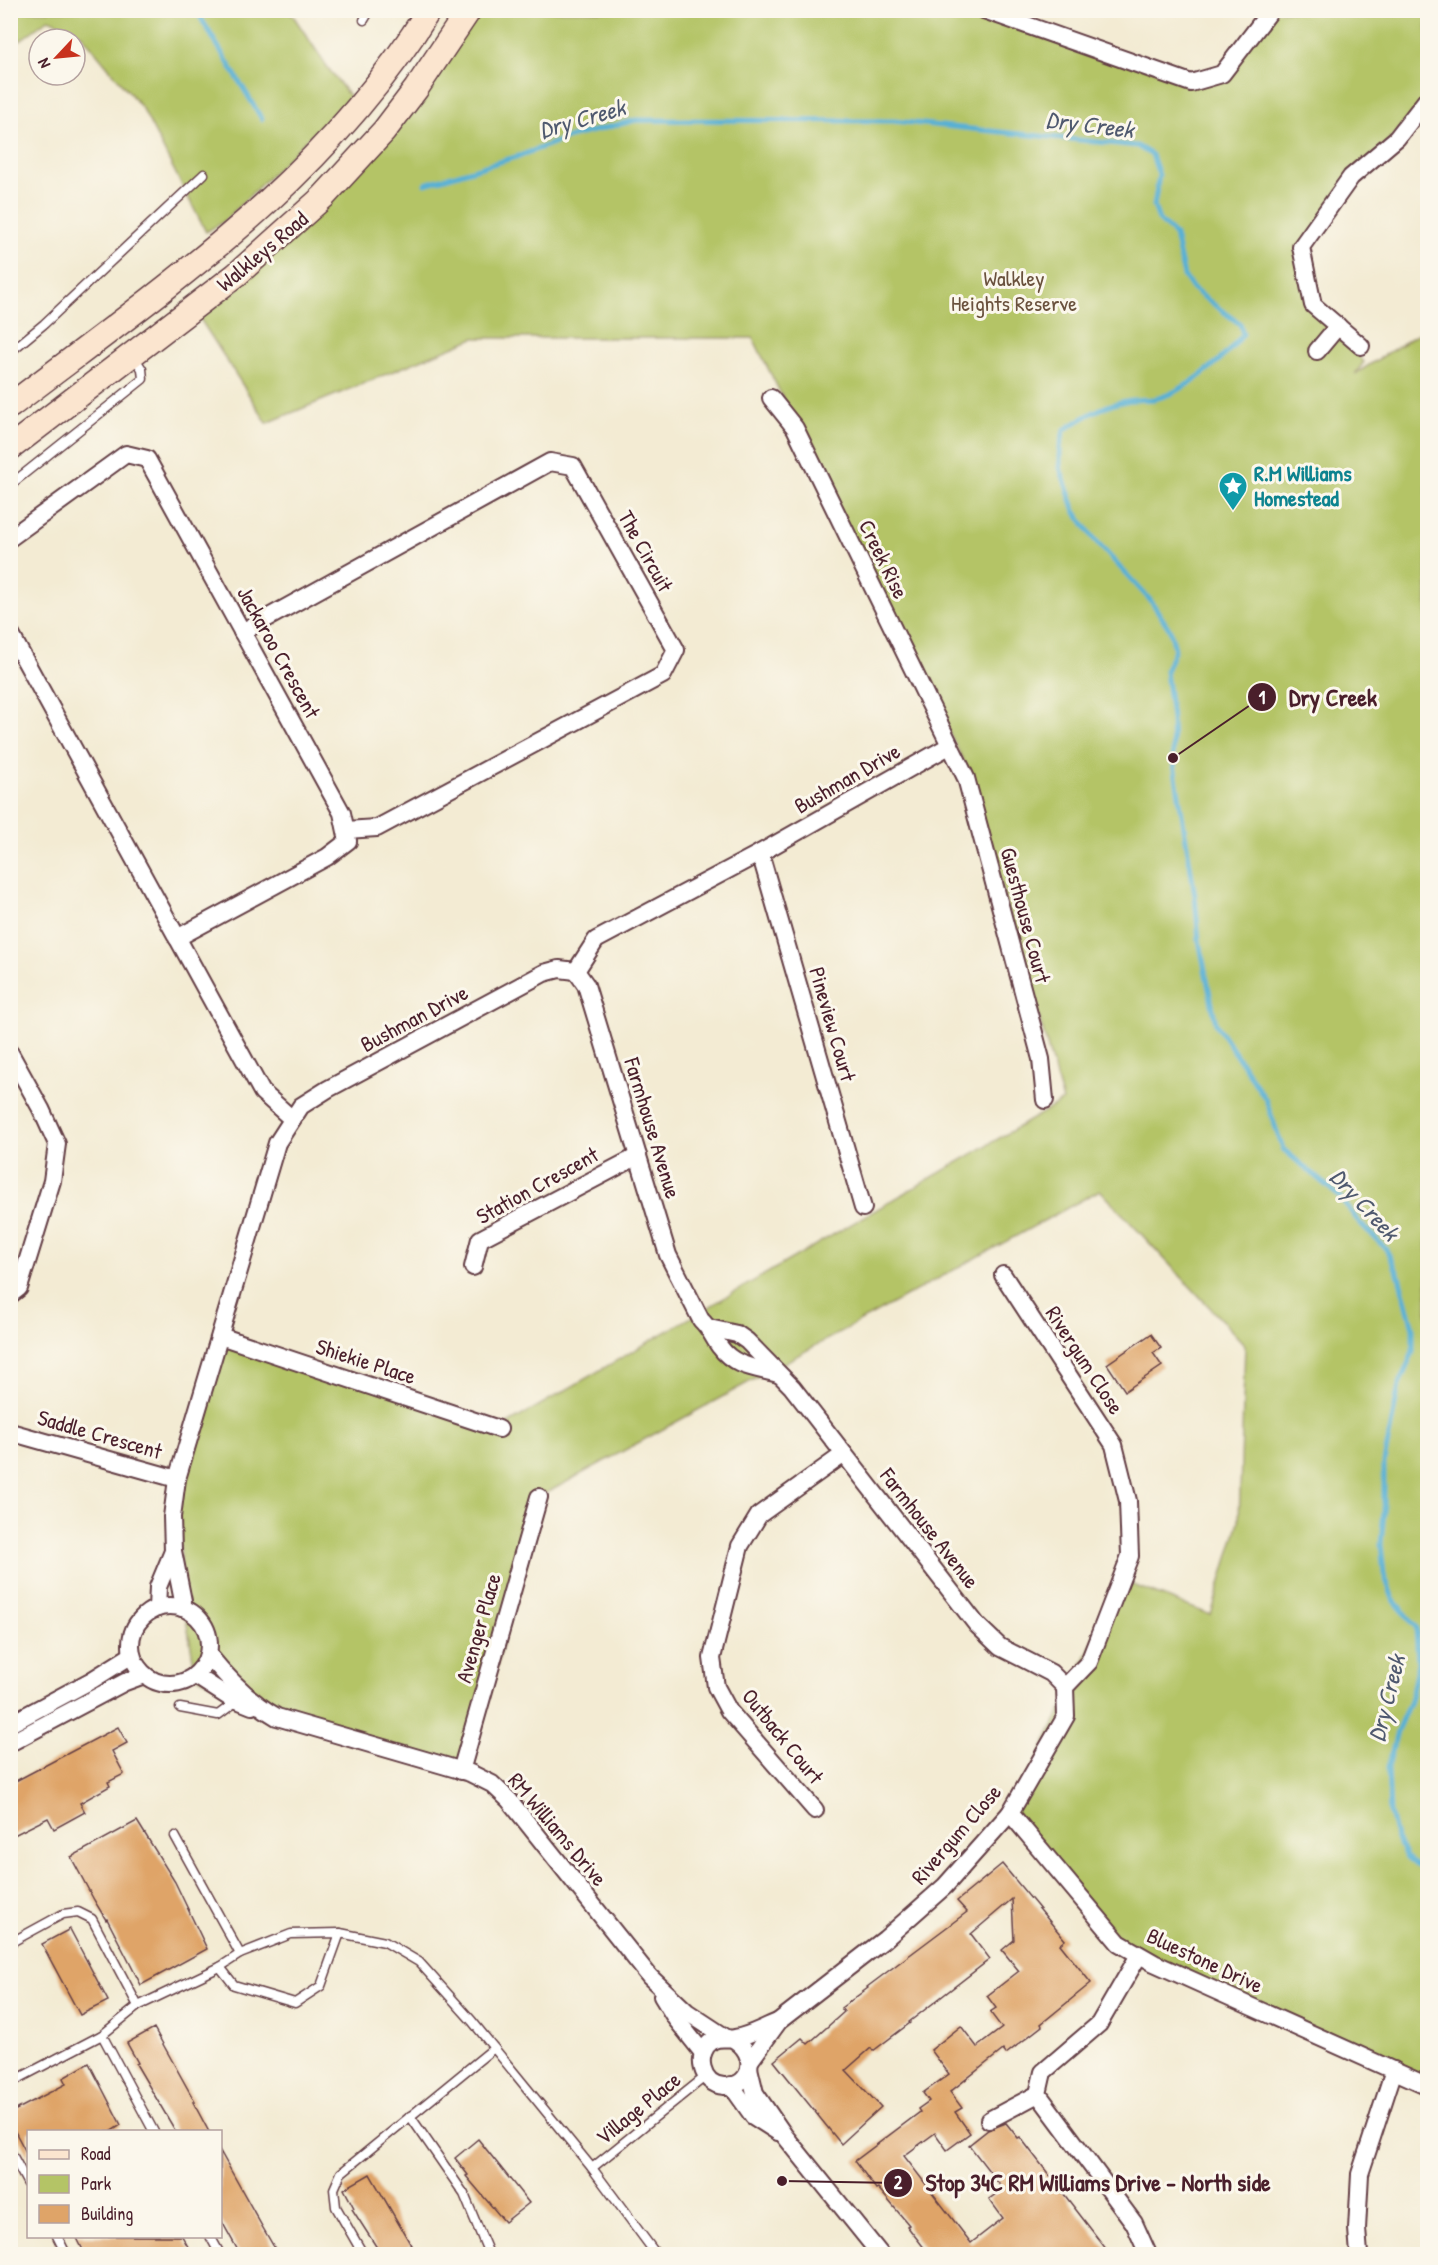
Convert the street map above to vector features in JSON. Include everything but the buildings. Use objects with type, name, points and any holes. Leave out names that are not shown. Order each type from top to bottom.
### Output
[{"type":"main road","name":"Walkleys Road","points":[[10,406],[225,241],[261,210],[323,148],[362,104],[429,10]]},
{"type":"main road","name":"Walkleys Road","points":[[10,448],[236,275],[331,190],[410,98],[456,33],[469,10]]},
{"type":"street","points":[[984,10],[1191,83],[1222,74],[1271,10]]},
{"type":"street","points":[[1361,346],[1313,305],[1301,247],[1351,177],[1397,138],[1428,98]]},
{"type":"street","points":[[1317,351],[1338,326]]},
{"type":"street","name":"Creek Rise","points":[[771,398],[795,428],[949,746]]},
{"type":"street","name":"Jackaroo Crescent","points":[[10,538],[126,454],[147,459],[342,813],[346,830]]},
{"type":"street","name":"The Circuit","points":[[242,632],[550,462],[573,466],[676,651],[663,675],[377,828],[346,830]]},
{"type":"street","points":[[10,633],[262,1092],[292,1119]]},
{"type":"street","name":"Bushman Drive","points":[[182,1608],[183,1601],[173,1551],[172,1516],[177,1479],[277,1143],[301,1106],[328,1089],[544,973],[559,969],[576,971],[596,940],[760,853],[949,746]]},
{"type":"street","name":"Guesthouse Court","points":[[949,746],[966,778],[1041,1059],[1045,1100]]},
{"type":"street","points":[[177,938],[327,857],[348,841],[346,830]]},
{"type":"street","name":"Pineview Court","points":[[760,853],[863,1208]]},
{"type":"street","name":"Farmhouse Avenue","points":[[576,971],[586,985],[668,1255],[701,1320],[710,1328],[717,1345],[734,1362],[779,1374]]},
{"type":"street","points":[[10,1053],[41,1109],[57,1144],[49,1191],[19,1288],[10,1295]]},
{"type":"street","name":"Station Crescent","points":[[473,1267],[480,1239],[638,1156]]},
{"type":"street","name":"Rivergum Close","points":[[749,2064],[779,2021],[885,1939],[945,1886],[1010,1813],[1066,1716],[1065,1687],[1089,1662],[1130,1556],[1128,1501],[1114,1445],[1003,1275]]},
{"type":"street","name":"Farmhouse Avenue","points":[[710,1328],[738,1334],[792,1387],[977,1625],[1000,1647],[1051,1673],[1065,1687]]},
{"type":"street","name":"Shiekie Place","points":[[220,1336],[499,1429]]},
{"type":"street","name":"Saddle Crescent","points":[[10,1432],[177,1479]]},
{"type":"street","name":"Outback Court","points":[[815,1810],[729,1711],[716,1687],[712,1658],[740,1546],[759,1515],[844,1454]]},
{"type":"street","name":"Avenger Place","points":[[461,1771],[539,1497]]},
{"type":"street","name":"Bushman Drive","points":[[158,1608],[158,1587],[173,1551]]},
{"type":"street","points":[[164,1606],[182,1608],[199,1619],[205,1628],[209,1639],[208,1654],[201,1670],[187,1681],[166,1685],[157,1683],[138,1670],[132,1655],[130,1640],[137,1623],[146,1614],[158,1608],[164,1606]]},
{"type":"street","name":"RM Williams Drive","points":[[208,1654],[234,1685],[264,1710]]},
{"type":"street","points":[[10,1724],[92,1680],[132,1655]]},
{"type":"street","points":[[10,1743],[124,1682],[144,1675]]},
{"type":"street","name":"RM Williams Drive","points":[[196,1676],[238,1700],[276,1717],[461,1771],[492,1784],[509,1800],[650,1977],[676,2019],[703,2053]]},
{"type":"street","name":"Bluestone Drive","points":[[1010,1813],[1119,1943],[1154,1963],[1428,2086]]},
{"type":"street","points":[[989,2120],[1038,2094],[1043,2072],[1099,2024],[1139,1954]]},
{"type":"street","name":"RM Williams Drive","points":[[650,1977],[687,2012],[729,2038]]},
{"type":"street","name":"Rivergum Close","points":[[729,2038],[779,2021]]},
{"type":"street","points":[[749,2064],[743,2079],[731,2085],[717,2085],[706,2076],[702,2066],[703,2053],[711,2043],[729,2038],[742,2044],[747,2051],[755,2093],[784,2135],[880,2254]]},
{"type":"street","points":[[1359,2254],[1357,2229],[1360,2174],[1394,2070]]},
{"type":"street","points":[[731,2085],[753,2116],[784,2135]]},
{"type":"street","points":[[1038,2094],[1134,2223],[1148,2254]]},
{"type":"lane","points":[[364,20],[370,10]]},
{"type":"lane","points":[[10,352],[44,324],[204,174]]},
{"type":"lane","points":[[10,484],[143,379],[142,369],[132,355]]},
{"type":"lane","points":[[180,1708],[218,1715],[238,1700]]},
{"type":"lane","points":[[174,1836],[240,1954]]},
{"type":"lane","points":[[10,1943],[63,1914],[78,1912],[92,1919],[138,2006]]},
{"type":"lane","points":[[220,1967],[234,1985],[295,2003],[321,1986],[340,1933]]},
{"type":"lane","points":[[10,2083],[102,2035],[138,2006],[220,1967],[240,1954],[291,1934],[340,1933],[385,1942],[419,1962],[494,2048],[592,2168],[656,2254]]},
{"type":"lane","points":[[102,2035],[153,2130]]},
{"type":"lane","points":[[363,2254],[336,2207],[334,2189],[340,2173],[494,2048]]},
{"type":"lane","name":"Village Place","points":[[592,2168],[706,2076]]},
{"type":"lane","points":[[410,2116],[464,2194],[489,2254]]},
{"type":"lane","points":[[10,2151],[27,2182]]},
{"type":"lane","points":[[58,2238],[66,2254]]},
{"type":"lane","points":[[211,2238],[220,2254]]},
{"type":"green space","points":[[11,11],[290,11],[350,97],[223,222],[206,232],[142,108],[87,41],[87,27],[67,27],[49,19],[38,27],[27,27],[27,35],[11,47]]},
{"type":"green space","name":"Walkley Heights Reserve","points":[[467,11],[984,11],[1191,83],[1222,74],[1271,11],[1427,11],[1427,98],[1371,161],[1301,247],[1313,305],[1364,362],[1355,374],[1427,328],[1427,2085],[1119,1943],[1010,1813],[1065,1703],[1120,1580],[1211,1615],[1239,1521],[1245,1345],[1100,1190],[539,1497],[470,1773],[264,1710],[196,1676],[183,1601],[177,1479],[220,1336],[499,1429],[1063,1101],[969,772],[753,338],[474,338],[267,423],[193,308],[372,144]]},
{"type":"waterway","name":"Dry Creek","points":[[196,10],[262,119]]},
{"type":"waterway","name":"Dry Creek","points":[[425,184],[519,156],[570,137],[636,120],[894,121],[1137,146],[1152,155],[1159,175],[1154,206],[1159,220],[1175,235],[1184,276],[1193,289],[1240,324],[1243,334],[1215,364],[1178,390],[1154,399],[1129,400],[1109,405],[1064,430],[1060,447],[1060,468],[1075,511],[1094,539],[1151,601],[1170,630],[1175,649],[1166,671],[1172,718],[1173,758],[1195,896],[1199,940],[1216,1024],[1266,1100],[1283,1149],[1340,1197],[1358,1221],[1386,1249],[1398,1273],[1413,1328],[1413,1352],[1399,1385],[1384,1462],[1381,1544],[1384,1574],[1393,1599],[1416,1627],[1418,1663],[1410,1701],[1397,1731],[1388,1767],[1390,1813],[1396,1837],[1406,1857],[1428,1874]]},
{"type":"place","name":"R.M Williams Homestead","points":[[1233,512]]},
{"type":"place","name":"Dry Creek","points":[[1173,758]]},
{"type":"place","name":"Stop 34C RM Williams Drive - North side","points":[[782,2181]]}]
